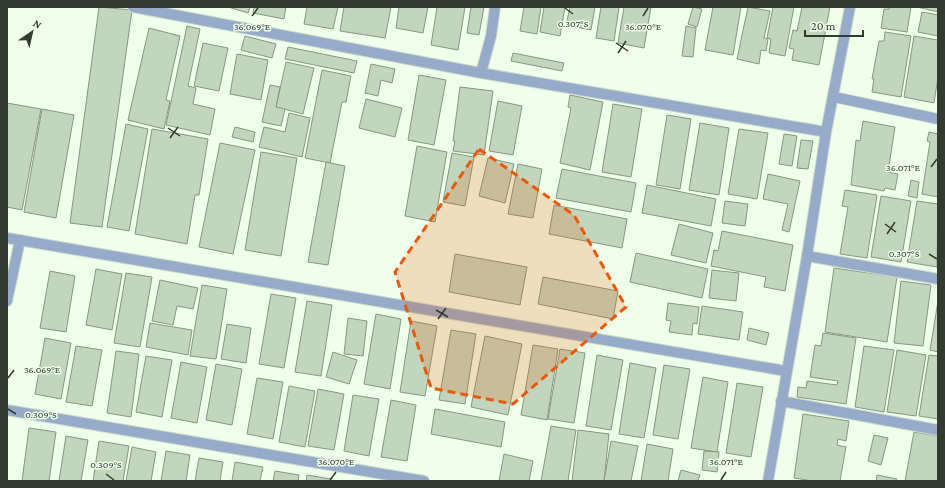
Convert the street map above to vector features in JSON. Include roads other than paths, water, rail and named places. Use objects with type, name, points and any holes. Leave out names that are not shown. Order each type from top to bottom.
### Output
[{"type":"street","points":[[133,7],[482,73],[826,132]]},
{"type":"street","points":[[482,73],[491,36],[495,7]]},
{"type":"street","points":[[768,481],[807,256],[826,132],[834,97],[850,7]]},
{"type":"street","points":[[834,97],[938,119]]},
{"type":"street","points":[[7,238],[786,371]]},
{"type":"street","points":[[7,301],[20,240]]},
{"type":"street","points":[[807,256],[938,279]]},
{"type":"street","points":[[781,401],[938,430]]},
{"type":"street","points":[[7,410],[424,481]]}]
